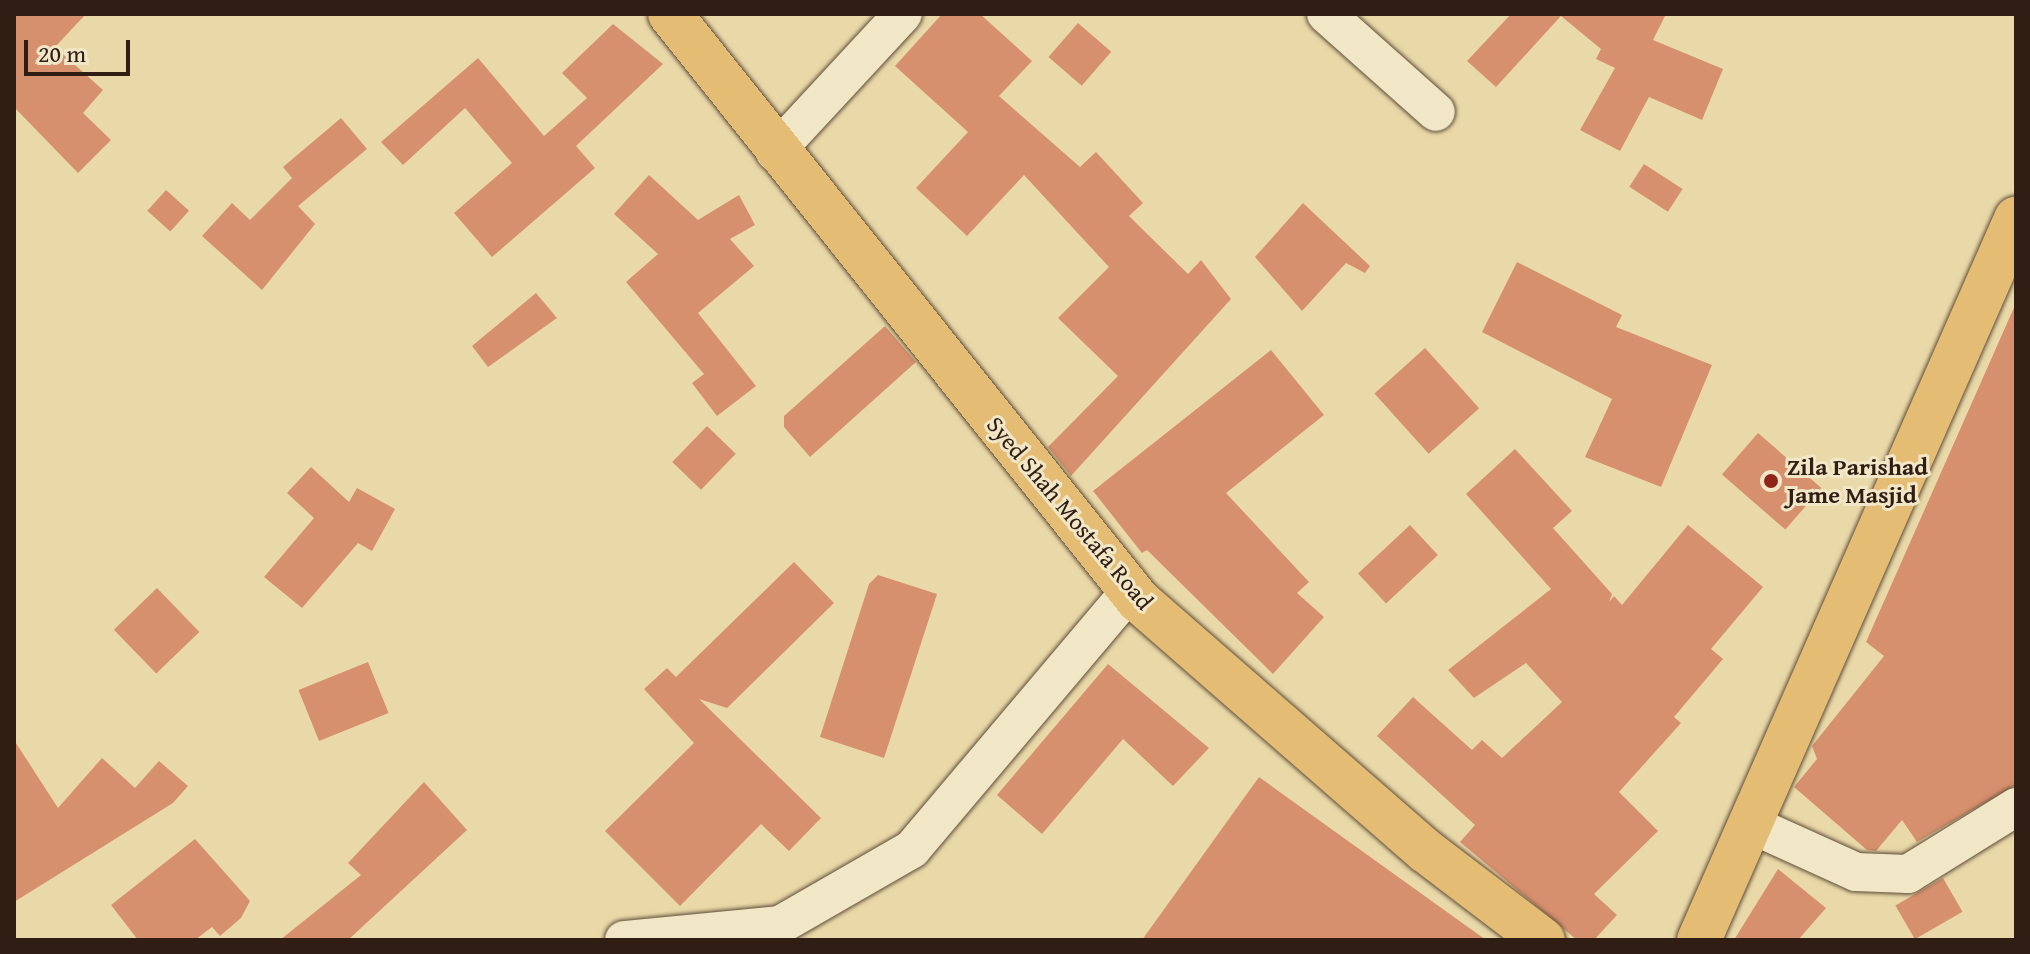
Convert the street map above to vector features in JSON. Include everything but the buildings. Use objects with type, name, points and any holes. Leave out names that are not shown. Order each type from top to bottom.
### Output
[{"type":"highway","name":"Syed Shah Mostafa Road","points":[[670,14],[775,152],[1130,591],[1426,851],[1543,940]]},
{"type":"highway","points":[[1699,940],[2016,219]]},
{"type":"street","points":[[775,152],[903,14]]},
{"type":"street","points":[[1326,14],[1436,112]]},
{"type":"street","points":[[624,940],[780,925],[912,849],[1130,591]]},
{"type":"street","points":[[1750,824],[1856,872],[1908,874],[2016,807]]},
{"type":"place","name":"Zila Parishad Jame Masjid","points":[[1771,481]]}]
